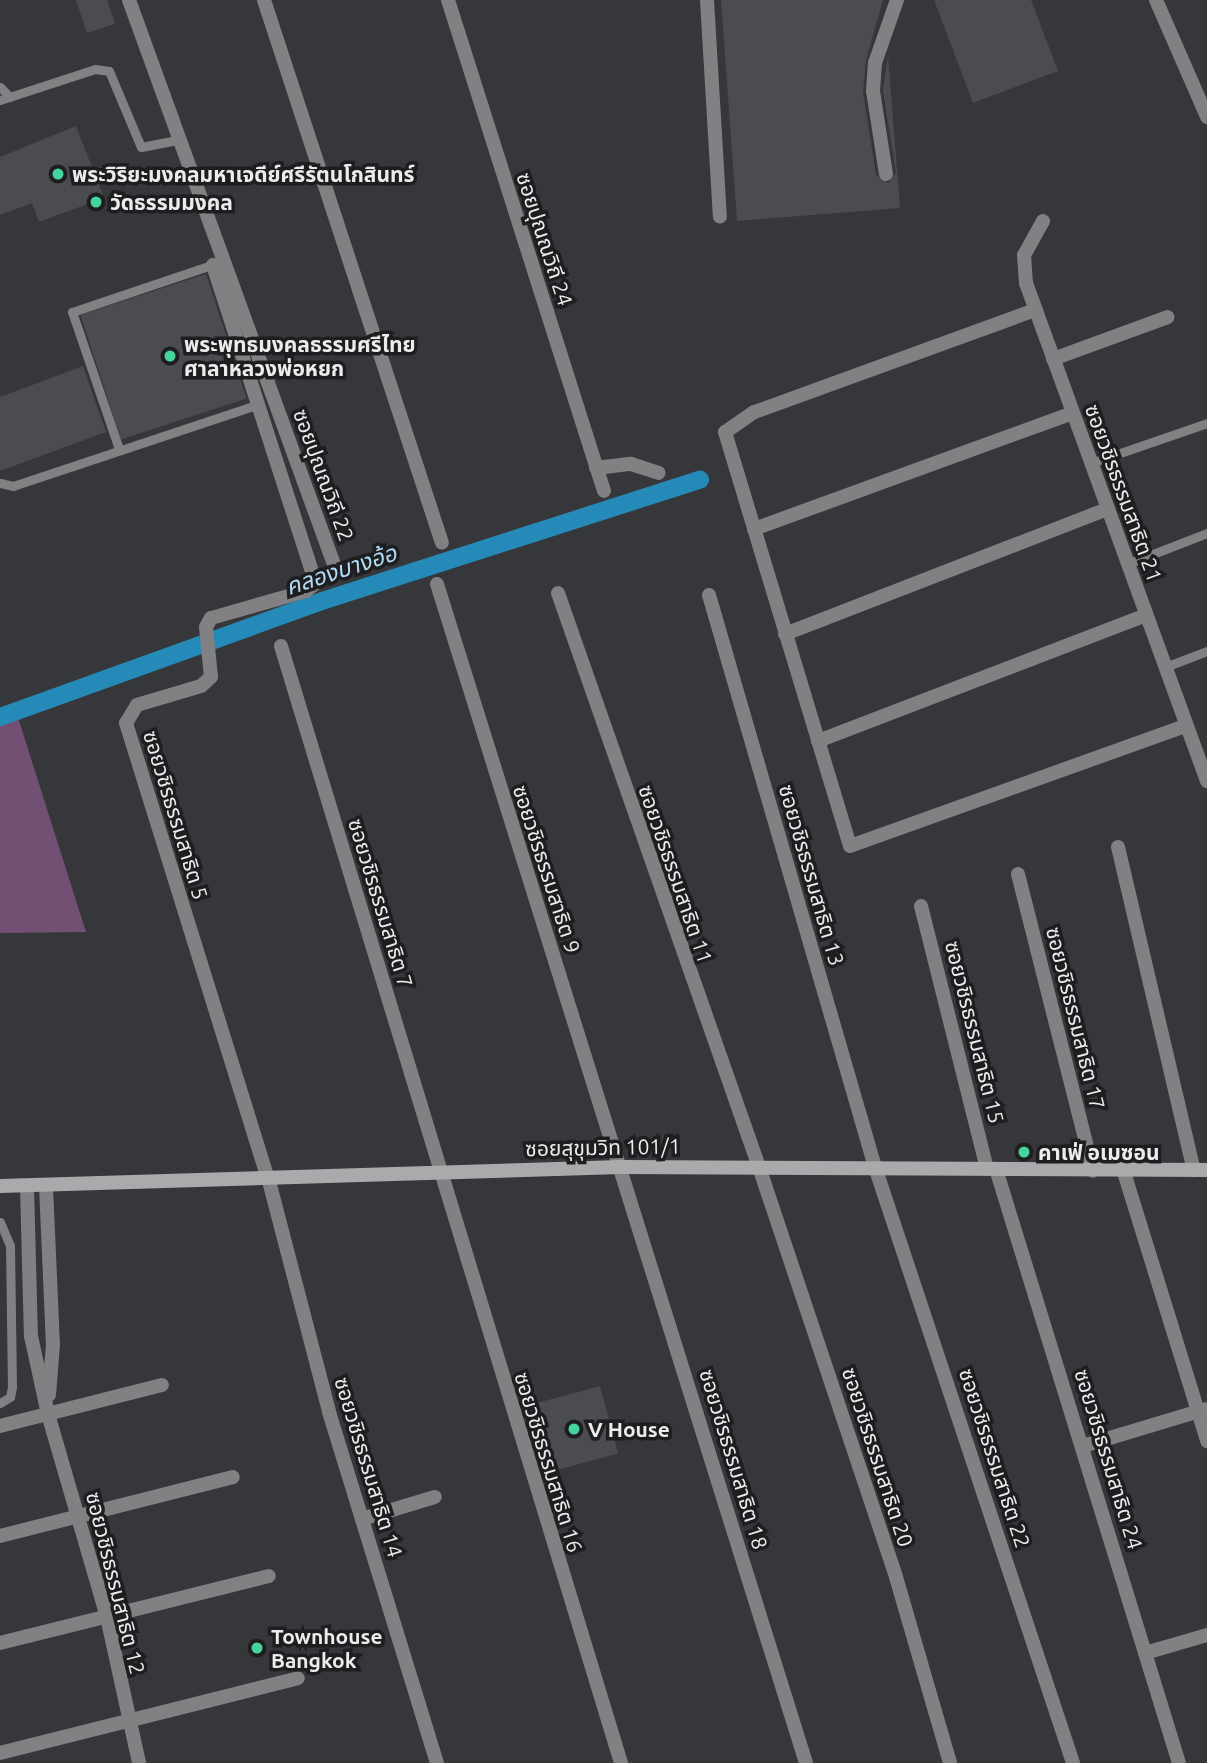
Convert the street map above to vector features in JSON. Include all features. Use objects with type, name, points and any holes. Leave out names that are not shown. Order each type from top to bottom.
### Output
[{"type":"street","name":"ซอยปุณณวิถี 22","points":[[129,0],[218,261],[337,570]]},
{"type":"street","points":[[264,0],[442,543]]},
{"type":"street","name":"ซอยปุณณวิถี 24","points":[[448,0],[604,491]]},
{"type":"street","points":[[707,0],[720,217]]},
{"type":"street","points":[[886,174],[873,91],[875,64],[897,0]]},
{"type":"street","points":[[1156,0],[1207,117]]},
{"type":"street","name":"ซอยวชิรธรรมสาธิต 21","points":[[1043,221],[1024,255],[1035,310],[1206,776]]},
{"type":"street","name":"ซอยวชิรธรรมสาธิต 5","points":[[218,261],[259,404],[316,583],[306,591],[211,618],[206,627],[211,677],[201,686],[137,705],[126,723],[270,1181]]},
{"type":"street","points":[[1035,310],[728,425],[727,442],[850,846],[857,848],[1186,726]]},
{"type":"street","points":[[1053,359],[1168,317]]},
{"type":"street","points":[[754,529],[1073,413]]},
{"type":"street","points":[[596,468],[631,464],[659,473]]},
{"type":"street","points":[[785,634],[1107,509]]},
{"type":"street","name":"ซอยวชิรธรรมสาธิต 9","points":[[437,583],[621,1167]]},
{"type":"street","name":"ซอยวชิรธรรมสาธิต 11","points":[[558,593],[759,1167]]},
{"type":"street","name":"ซอยวชิรธรรมสาธิต 13","points":[[709,596],[875,1167]]},
{"type":"street","points":[[818,741],[1146,615]]},
{"type":"street","name":"ซอยวชิรธรรมสาธิต 7","points":[[281,646],[440,1171]]},
{"type":"street","points":[[1118,847],[1201,1170]]},
{"type":"street","name":"ซอยวชิรธรรมสาธิต 17","points":[[1018,874],[1093,1171]]},
{"type":"street","name":"ซอยวชิรธรรมสาธิต 15","points":[[921,906],[991,1169]]},
{"type":"street","name":"ซอยสุขุมวิท 101/1","points":[[0,1186],[270,1181],[440,1171],[621,1167],[1201,1170]]},
{"type":"street","name":"ซอยวชิรธรรมสาธิต 18","points":[[621,1167],[806,1763]]},
{"type":"street","name":"ซอยวชิรธรรมสาธิต 20","points":[[759,1167],[896,1577],[950,1763]]},
{"type":"street","name":"ซอยวชิรธรรมสาธิต 22","points":[[875,1167],[1073,1763]]},
{"type":"street","name":"ซอยวชิรธรรมสาธิต 24","points":[[991,1169],[1083,1446],[1179,1763]]},
{"type":"street","points":[[1123,1169],[1202,1410],[1207,1440]]},
{"type":"street","name":"ซอยวชิรธรรมสาธิต 16","points":[[440,1171],[621,1763]]},
{"type":"street","name":"ซอยวชิรธรรมสาธิต 14","points":[[270,1181],[362,1518],[436,1763]]},
{"type":"street","name":"ซอยวชิรธรรมสาธิต 12","points":[[27,1186],[30,1323],[47,1414],[80,1516],[107,1617],[139,1763]]},
{"type":"street","name":"ซอยวชิรธรรมสาธิต 12","points":[[46,1186],[53,1344],[47,1414]]},
{"type":"street","points":[[0,1426],[162,1385]]},
{"type":"street","points":[[1083,1446],[1202,1410]]},
{"type":"street","points":[[0,1536],[233,1477]]},
{"type":"street","points":[[362,1518],[435,1496]]},
{"type":"street","points":[[0,1643],[270,1576]]},
{"type":"street","points":[[1145,1653],[1207,1635]]},
{"type":"street","points":[[0,1754],[298,1678]]},
{"type":"lane","points":[[0,100],[95,69],[109,71],[141,147],[178,140]]},
{"type":"lane","points":[[0,87],[10,97]]},
{"type":"lane","points":[[119,449],[72,312],[218,261]]},
{"type":"lane","points":[[0,483],[13,486],[259,404]]},
{"type":"lane","points":[[1091,463],[1207,423]]},
{"type":"lane","points":[[1127,564],[1207,533]]},
{"type":"lane","points":[[1165,667],[1207,651]]},
{"type":"lane","points":[[0,1222],[10,1245],[12,1387],[10,1396],[0,1403]]},
{"type":"shaded area","points":[[15,708],[86,932],[0,933],[0,713]]},
{"type":"building","points":[[76,0],[107,0],[115,24],[87,33]]},
{"type":"building","points":[[721,0],[883,0],[866,60],[863,92],[876,175],[888,183],[896,173],[883,91],[888,56],[900,208],[737,221]]},
{"type":"building","points":[[934,0],[1031,0],[1058,71],[973,103]]},
{"type":"building","name":"พระวิริยะมงคลมหาเจดีย์ศรีรัตนโกสินทร์","points":[[76,126],[104,198],[39,222],[32,203],[0,215],[0,157]]},
{"type":"building","name":"พระพุทธมงคลธรรมศรีไทย ศาลาหลวงพ่อหยก","points":[[206,274],[246,399],[121,439],[80,315]]},
{"type":"building","points":[[83,366],[106,432],[0,471],[0,397]]},
{"type":"building","name":"V House","points":[[600,1386],[618,1454],[548,1473],[529,1405]]},
{"type":"waterway","name":"คลองบางอ้อ","points":[[0,717],[322,601],[700,480]]},
{"type":"place","name":"พระวิริยะมงคลมหาเจดีย์ศรีรัตนโกสินทร์","points":[[58,174]]},
{"type":"place","name":"วัดธรรมมงคล","points":[[96,202]]},
{"type":"place","name":"พระพุทธมงคลธรรมศรีไทย ศาลาหลวงพ่อหยก","points":[[170,356]]},
{"type":"place","name":"คาเฟ่ อเมซอน","points":[[1024,1152]]},
{"type":"place","name":"V House","points":[[574,1429]]},
{"type":"place","name":"Townhouse Bangkok","points":[[257,1648]]}]
